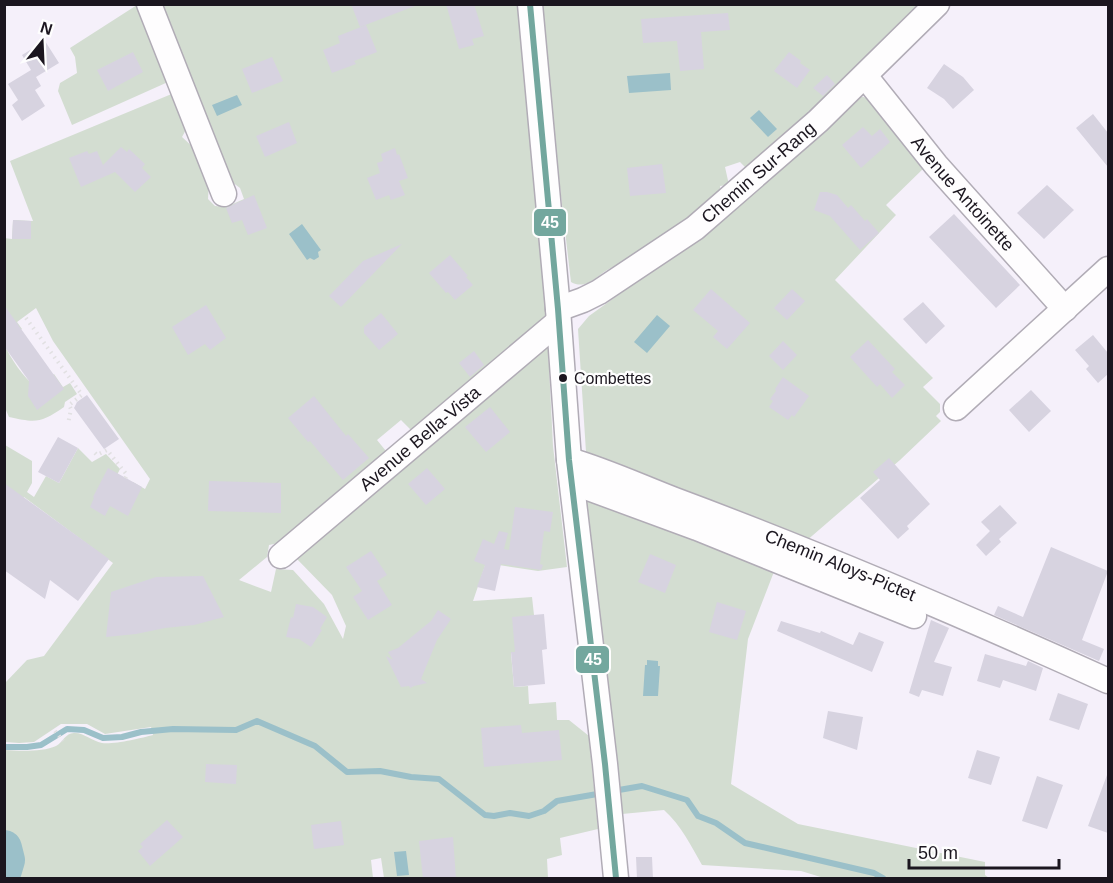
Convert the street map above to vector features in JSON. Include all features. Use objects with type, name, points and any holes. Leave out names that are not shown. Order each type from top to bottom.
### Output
[{"type":"street","points":[[149,4],[224,194]]},
{"type":"street","points":[[530,4],[571,471],[612,826],[616,879]]},
{"type":"street","name":"Chemin Sur-Rang","points":[[558,315],[599,292],[695,228],[818,121],[937,4]]},
{"type":"street","name":"Avenue Antoinette","points":[[865,76],[936,165],[1065,309]]},
{"type":"street","points":[[956,408],[1108,269]]},
{"type":"street","name":"Avenue Bella-Vista","points":[[281,556],[558,315]]},
{"type":"street","name":"Chemin Aloys-Pictet","points":[[571,471],[595,468],[867,576],[1108,681]]},
{"type":"street","points":[[571,471],[697,528],[914,616]]},
{"type":"path","points":[[26,318],[82,395],[69,405],[71,409],[68,423]]},
{"type":"path","points":[[95,453],[97,455],[107,450],[127,475],[124,481]]},
{"type":"path","points":[[55,731],[63,741]]},
{"type":"shaded area","points":[[544,4],[924,5],[749,171],[740,162],[725,167],[729,185],[720,186],[721,197],[626,266],[610,268],[589,282],[577,284],[571,282],[570,274],[556,152]]},
{"type":"shaded area","points":[[137,5],[168,82],[72,125],[58,91],[60,83],[77,73],[75,57],[70,48]]},
{"type":"shaded area","points":[[154,5],[518,5],[547,312],[539,332],[414,433],[401,420],[377,440],[390,456],[289,541],[269,545],[267,557],[239,580],[271,592],[276,569],[293,570],[324,604],[343,639],[346,626],[332,595],[296,558],[342,511],[359,507],[358,500],[542,345],[548,347],[553,446],[567,567],[538,571],[486,563],[473,601],[532,597],[534,615],[515,652],[511,653],[514,687],[528,686],[529,704],[556,702],[557,720],[569,720],[589,736],[598,829],[560,838],[562,855],[547,859],[548,878],[384,878],[381,858],[371,860],[373,878],[5,878],[5,750],[31,751],[51,748],[72,733],[107,743],[153,735],[151,727],[105,734],[87,724],[61,724],[34,742],[5,742],[5,683],[27,660],[44,656],[113,563],[24,497],[5,516],[5,445],[32,461],[32,483],[27,492],[34,497],[46,476],[59,483],[78,448],[92,462],[106,454],[120,469],[114,481],[133,482],[145,489],[150,479],[53,341],[36,308],[17,322],[22,329],[5,342],[4,238],[12,239],[13,220],[33,221],[10,161],[174,93],[188,126],[182,137],[195,149],[209,182],[208,199],[215,206],[226,207],[244,199],[240,188],[224,176]]},
{"type":"shaded area","points":[[857,95],[870,99],[926,166],[886,205],[896,215],[835,280],[933,378],[923,387],[940,404],[940,412],[936,416],[941,421],[900,460],[805,542],[586,452],[578,329],[589,316],[725,218]]},
{"type":"shaded area","points":[[4,344],[26,378],[36,387],[54,374],[63,387],[70,383],[77,394],[65,402],[64,407],[44,419],[32,421],[9,417],[5,408]]},
{"type":"shaded area","points":[[584,494],[775,569],[748,639],[731,784],[798,824],[985,862],[985,875],[989,878],[824,878],[801,871],[702,865],[681,829],[664,810],[622,814]]},
{"type":"water","points":[[670,73],[671,90],[629,93],[627,76]]},
{"type":"water","points":[[237,95],[242,105],[217,116],[212,105]]},
{"type":"water","points":[[759,110],[777,129],[768,137],[750,118]]},
{"type":"water","points":[[302,224],[321,250],[318,252],[319,257],[314,260],[310,258],[307,260],[289,234]]},
{"type":"water","points":[[657,315],[670,326],[647,353],[634,342]]},
{"type":"water","points":[[647,660],[658,661],[658,666],[660,666],[658,696],[643,696]]},
{"type":"water","points":[[406,851],[409,875],[397,876],[394,852]]},
{"type":"building","points":[[351,4],[415,4],[415,6],[360,27]]},
{"type":"building","points":[[446,4],[474,4],[484,36],[472,39],[474,45],[459,49]]},
{"type":"building","points":[[728,13],[730,30],[701,32],[704,69],[680,71],[677,41],[643,43],[641,19]]},
{"type":"building","points":[[366,25],[377,52],[354,61],[356,64],[332,73],[323,50],[340,43],[338,36]]},
{"type":"building","points":[[45,41],[59,63],[36,77],[41,86],[35,90],[45,106],[22,121],[12,105],[18,100],[8,84],[31,70],[22,55]]},
{"type":"building","points":[[133,52],[143,72],[108,91],[97,70]]},
{"type":"building","points":[[789,52],[810,70],[797,88],[774,71]]},
{"type":"building","points":[[272,57],[283,81],[252,93],[242,69]]},
{"type":"building","points":[[944,64],[963,77],[974,90],[953,109],[944,99],[927,88]]},
{"type":"building","points":[[827,75],[835,84],[823,96],[813,88]]},
{"type":"building","points":[[1093,114],[1108,133],[1108,167],[1076,128]]},
{"type":"building","points":[[289,122],[297,143],[265,157],[256,136]]},
{"type":"building","points":[[863,127],[872,136],[880,129],[890,142],[861,168],[842,145]]},
{"type":"building","points":[[121,147],[127,152],[129,149],[145,164],[142,168],[151,177],[135,192],[115,172],[81,187],[69,158],[87,151],[89,154],[97,151],[103,165]]},
{"type":"building","points":[[395,148],[408,178],[399,181],[405,195],[391,200],[389,195],[376,200],[367,178],[380,173],[377,163],[383,161],[381,154]]},
{"type":"building","points":[[662,164],[666,193],[630,196],[627,168]]},
{"type":"building","points":[[1047,185],[1074,210],[1044,239],[1017,213]]},
{"type":"building","points":[[820,192],[837,195],[848,208],[851,205],[865,221],[867,219],[879,233],[860,250],[830,216],[814,210]]},
{"type":"building","points":[[254,195],[267,228],[248,235],[242,220],[232,223],[226,208]]},
{"type":"building","points":[[954,214],[1020,285],[996,308],[929,237]]},
{"type":"building","points":[[13,220],[31,221],[31,239],[12,239]]},
{"type":"building","points":[[402,244],[341,307],[329,296],[363,261]]},
{"type":"building","points":[[450,255],[473,285],[455,300],[429,273]]},
{"type":"building","points":[[711,289],[750,323],[727,349],[713,337],[718,331],[693,310]]},
{"type":"building","points":[[792,289],[805,301],[787,320],[774,308]]},
{"type":"building","points":[[923,302],[945,326],[926,344],[903,319]]},
{"type":"building","points":[[4,305],[64,389],[37,410],[28,396],[29,381],[4,346]]},
{"type":"building","points":[[206,305],[226,338],[210,350],[205,344],[188,355],[172,327]]},
{"type":"building","points":[[381,313],[398,334],[379,350],[364,333],[364,327]]},
{"type":"building","points":[[1093,335],[1108,353],[1108,374],[1098,383],[1086,369],[1089,366],[1075,350]]},
{"type":"building","points":[[868,340],[895,369],[892,372],[905,385],[892,398],[880,384],[877,387],[850,357]]},
{"type":"building","points":[[783,341],[797,355],[783,370],[769,356]]},
{"type":"building","points":[[474,351],[484,365],[470,377],[459,363]]},
{"type":"building","points":[[783,377],[809,396],[794,417],[792,415],[788,420],[769,407],[773,401],[770,399]]},
{"type":"building","points":[[1031,390],[1051,411],[1029,432],[1009,410]]},
{"type":"building","points":[[87,395],[119,439],[104,449],[74,408],[77,402]]},
{"type":"building","points":[[314,396],[346,436],[348,434],[369,458],[343,480],[288,418]]},
{"type":"building","points":[[490,407],[510,432],[486,452],[465,427]]},
{"type":"building","points":[[58,437],[78,448],[59,483],[38,472]]},
{"type":"building","points":[[889,458],[930,504],[907,526],[909,529],[898,539],[860,498],[880,480],[873,472]]},
{"type":"building","points":[[108,468],[142,487],[128,516],[110,506],[105,516],[90,507]]},
{"type":"building","points":[[427,468],[445,489],[426,505],[408,484]]},
{"type":"building","points":[[209,481],[281,483],[281,513],[208,511]]},
{"type":"building","points":[[4,483],[109,559],[78,601],[50,580],[45,599],[4,570]]},
{"type":"building","points":[[1000,505],[1017,523],[999,539],[1001,542],[986,556],[976,545],[990,531],[981,522]]},
{"type":"building","points":[[515,507],[553,512],[550,532],[544,531],[541,570],[501,564],[495,591],[477,587],[485,565],[474,561],[483,539],[494,544],[499,531],[508,533],[504,549],[509,550]]},
{"type":"building","points":[[1051,547],[1108,571],[1082,640],[1104,649],[1099,661],[994,615],[998,606],[1023,617]]},
{"type":"building","points":[[371,551],[387,575],[377,581],[392,605],[368,620],[353,597],[362,591],[346,567]]},
{"type":"building","points":[[650,554],[676,565],[665,593],[638,582]]},
{"type":"building","points":[[203,576],[224,617],[194,625],[106,637],[111,592],[156,577]]},
{"type":"building","points":[[717,602],[746,611],[737,640],[709,632]]},
{"type":"building","points":[[296,604],[313,607],[327,617],[311,647],[299,639],[286,637]]},
{"type":"building","points":[[438,610],[451,619],[437,640],[421,679],[427,683],[410,688],[409,686],[401,687],[386,656],[393,660],[388,652],[398,648],[431,621]]},
{"type":"building","points":[[544,614],[547,649],[542,650],[545,684],[514,687],[511,652],[515,652],[512,617]]},
{"type":"building","points":[[931,620],[949,628],[934,662],[952,667],[943,696],[922,690],[919,697],[909,693]]},
{"type":"building","points":[[781,621],[820,633],[821,631],[853,645],[859,632],[884,642],[872,672],[777,631]]},
{"type":"building","points":[[985,654],[1026,666],[1028,661],[1043,668],[1036,691],[1003,680],[1000,688],[977,681]]},
{"type":"building","points":[[1058,693],[1088,704],[1079,730],[1049,720]]},
{"type":"building","points":[[828,711],[863,717],[857,750],[823,738]]},
{"type":"building","points":[[521,725],[522,733],[559,730],[562,760],[484,767],[481,728]]},
{"type":"building","points":[[977,750],[1000,757],[991,785],[968,778]]},
{"type":"building","points":[[206,764],[237,765],[236,784],[205,782]]},
{"type":"building","points":[[1037,776],[1063,785],[1047,829],[1022,821]]},
{"type":"building","points":[[1108,776],[1108,833],[1088,826]]},
{"type":"building","points":[[167,820],[183,837],[150,866],[138,851],[143,847],[140,844]]},
{"type":"building","points":[[341,821],[344,845],[314,849],[311,825]]},
{"type":"building","points":[[453,837],[456,879],[423,879],[419,841]]},
{"type":"building","points":[[636,857],[652,857],[653,879],[637,879]]},
{"type":"waterway","points":[[4,747],[41,745],[67,729],[84,730],[103,738],[173,729],[236,730],[257,721],[315,746],[347,772],[380,771],[439,779],[485,815],[510,813],[529,816],[544,811],[557,801],[603,793]]},
{"type":"waterway","points":[[613,791],[642,786],[687,800],[698,816],[716,823],[745,843],[874,873],[883,878]]},
{"type":"waterway","points":[[4,848],[7,860],[4,870]]},
{"type":"transit line","name":"45","points":[[530,4],[558,309],[569,460],[605,764],[616,878]]},
{"type":"place","name":"Combettes","points":[[563,378]]}]
